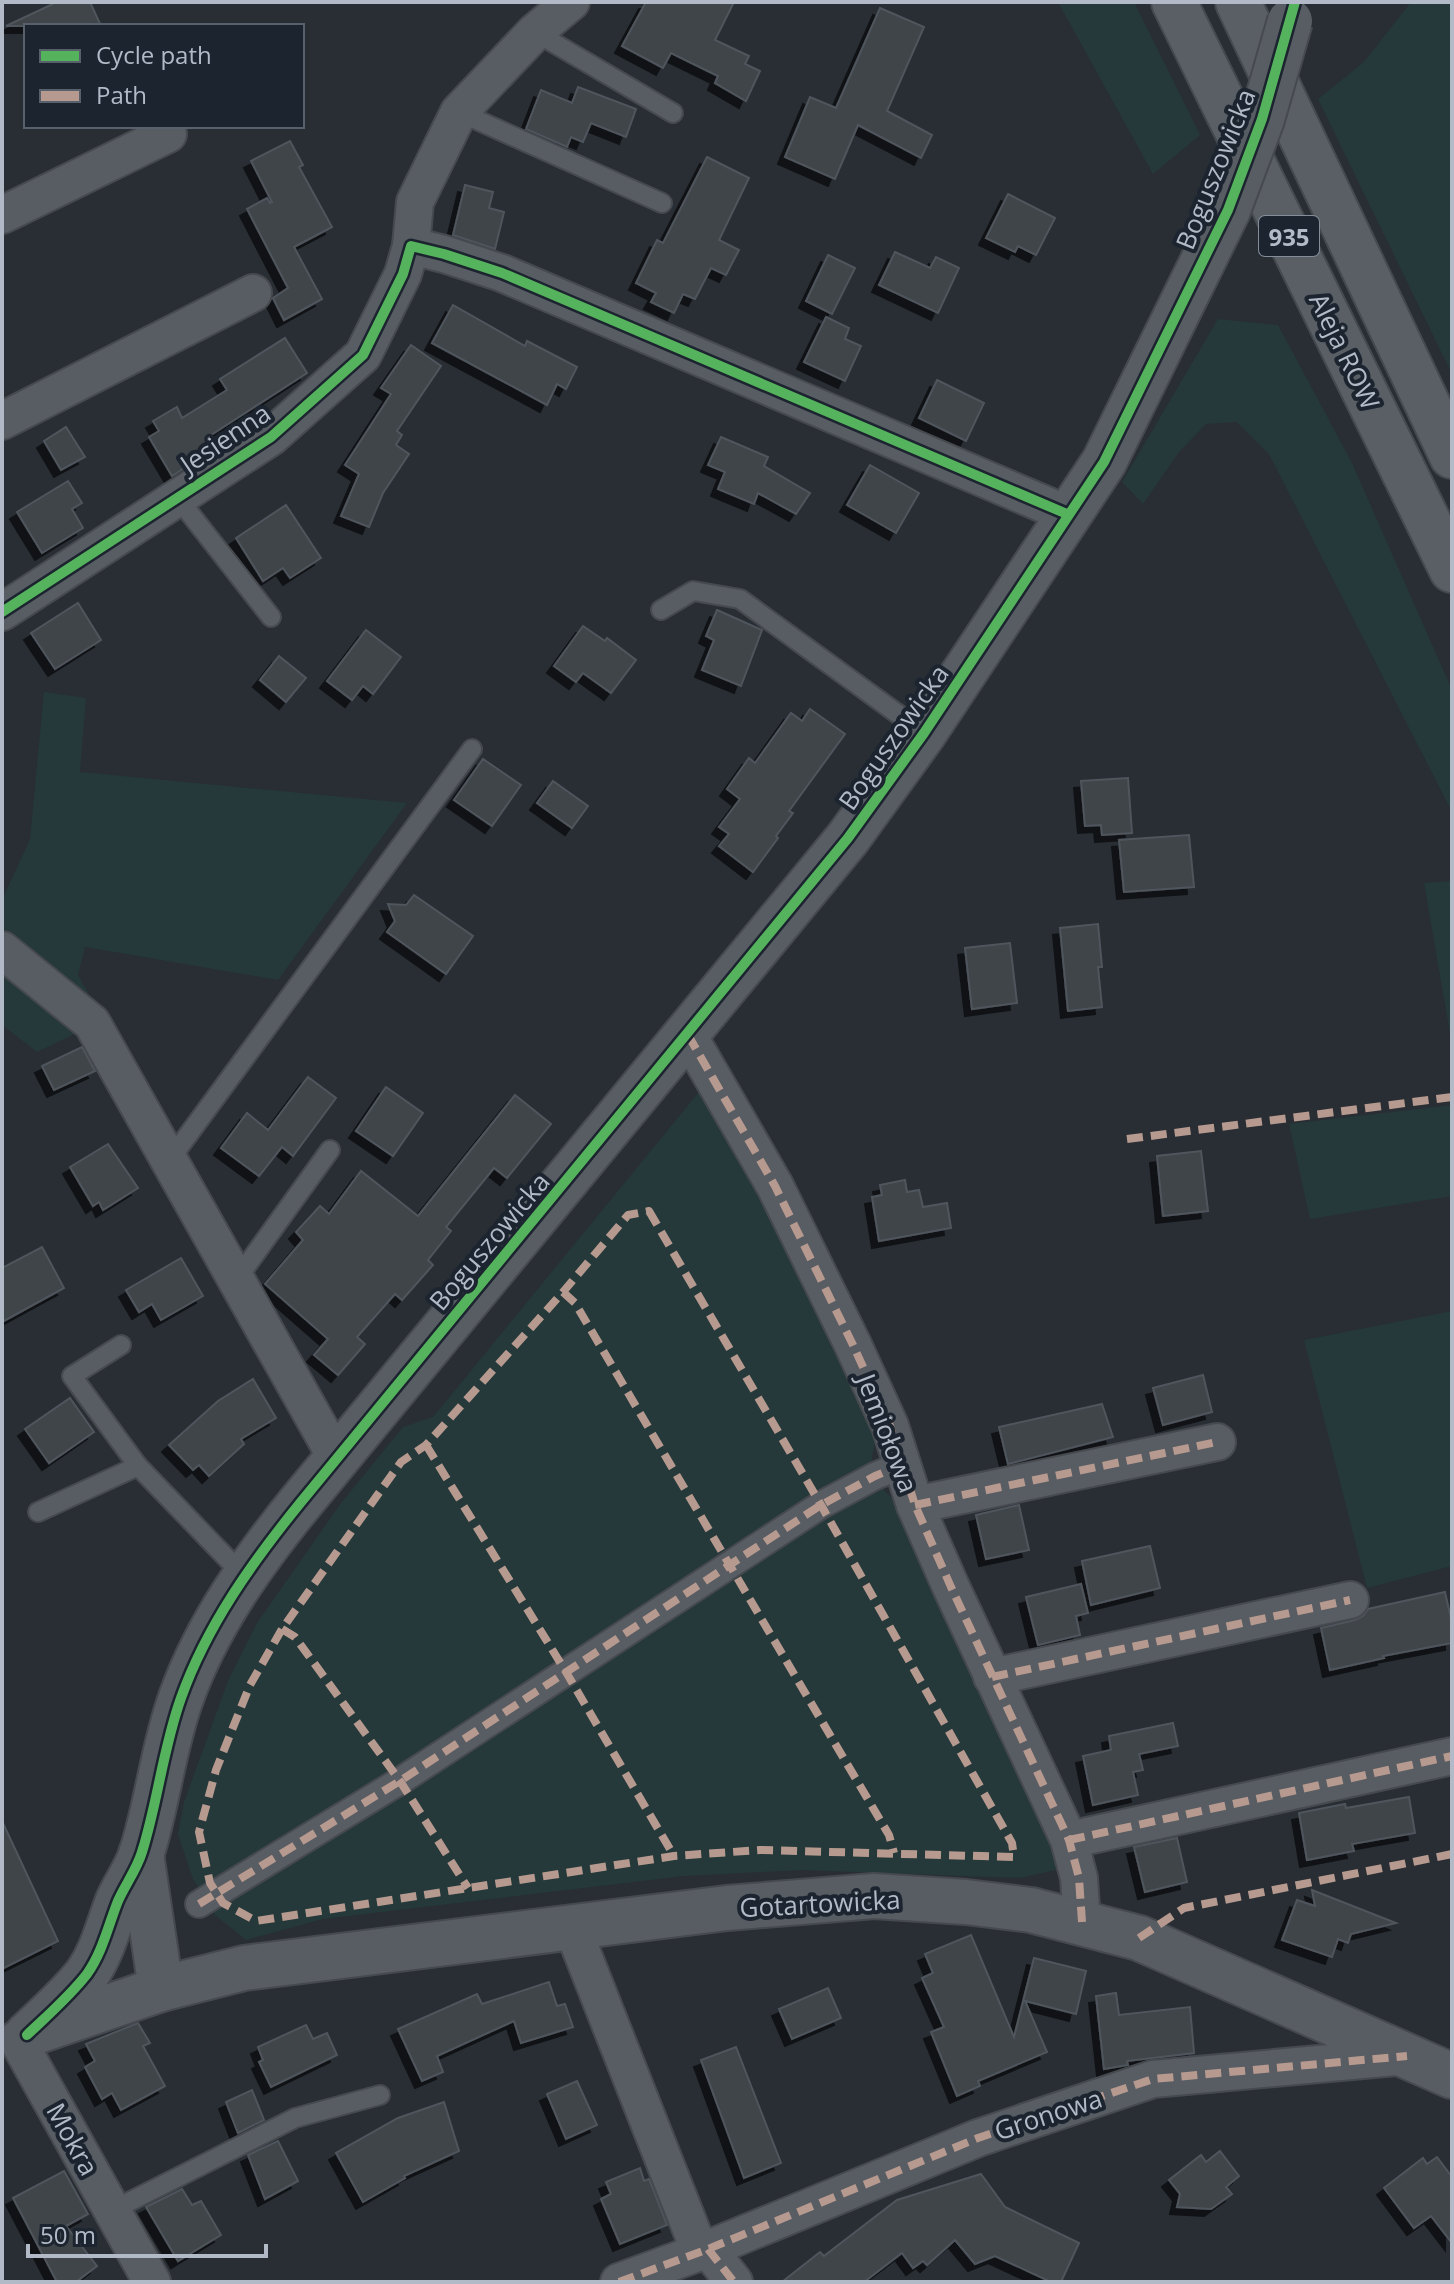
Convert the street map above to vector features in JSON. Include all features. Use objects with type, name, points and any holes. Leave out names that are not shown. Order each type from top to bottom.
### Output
[{"type":"main road","name":"Aleja ROW","points":[[1174,2],[1452,570]]},
{"type":"main road","name":"Aleja ROW","points":[[1238,2],[1452,456]]},
{"type":"street","name":"Jesienna","points":[[2,612],[271,437],[363,355],[403,274],[411,246],[415,202],[459,112],[535,32],[571,2]]},
{"type":"street","name":"Boguszowicka","points":[[15,2039],[87,1973],[109,1932],[118,1903],[141,1854],[181,1697],[206,1643],[244,1576],[848,838],[924,733],[1104,462],[1228,210],[1262,119],[1292,11]]},
{"type":"street","points":[[2,215],[168,134]]},
{"type":"street","points":[[411,246],[502,273],[1067,514]]},
{"type":"street","points":[[2,421],[253,293]]},
{"type":"street","points":[[2,950],[92,1023],[337,1459]]},
{"type":"street","name":"Jemiołowa","points":[[688,1035],[775,1186],[890,1426],[915,1505],[1069,1840],[1079,1878],[1082,1922]]},
{"type":"street","points":[[915,1505],[1217,1442]]},
{"type":"street","points":[[199,1904],[400,1781],[821,1505],[902,1465]]},
{"type":"street","points":[[992,1677],[1350,1600]]},
{"type":"street","points":[[1069,1840],[1452,1756]]},
{"type":"street","name":"Boguszowicka","points":[[141,1854],[148,1993]]},
{"type":"street","name":"Gotartowicka","points":[[15,2039],[148,1993],[244,1968],[805,1900],[874,1896],[1031,1910],[1139,1938],[1434,2063]]},
{"type":"street","points":[[572,1927],[704,2251],[734,2282]]},
{"type":"street","points":[[109,1932],[117,1967],[148,1993]]},
{"type":"street","name":"Mokra","points":[[15,2039],[152,2282]]},
{"type":"street","name":"Gronowa","points":[[619,2282],[704,2251],[978,2138],[1153,2079],[1434,2063]]},
{"type":"lane","points":[[535,32],[673,113]]},
{"type":"lane","points":[[459,112],[662,203]]},
{"type":"lane","points":[[177,497],[271,617]]},
{"type":"lane","points":[[661,610],[693,591],[740,599],[924,733]]},
{"type":"lane","points":[[169,1158],[187,1138],[472,749]]},
{"type":"lane","points":[[237,1279],[330,1150]]},
{"type":"lane","points":[[121,1345],[72,1376],[138,1466],[244,1576]]},
{"type":"lane","points":[[38,1512],[138,1466]]},
{"type":"lane","points":[[113,2210],[295,2118],[380,2095]]},
{"type":"shaded area","points":[[1058,2],[1134,2],[1200,135],[1153,174]]},
{"type":"shaded area","points":[[1411,2],[1452,2],[1452,374],[1318,99],[1364,62]]},
{"type":"shaded area","points":[[1218,319],[1278,325],[1352,463],[1452,690],[1452,812],[1269,454],[1237,422],[1206,424],[1179,452],[1143,504],[1122,482]]},
{"type":"shaded area","points":[[44,692],[86,698],[80,772],[407,803],[278,980],[85,947],[78,975],[101,1015],[2,927],[2,900],[30,839]]},
{"type":"shaded area","points":[[1452,881],[1452,1045],[1424,883]]},
{"type":"shaded area","points":[[2,972],[77,1033],[37,1052],[2,1025]]},
{"type":"shaded area","points":[[703,1087],[770,1197],[877,1433],[872,1461],[874,1476],[892,1498],[1051,1842],[1060,1869],[1021,1878],[803,1870],[684,1876],[323,1919],[246,1940],[215,1915],[193,1879],[178,1834],[184,1802],[228,1681],[257,1623],[341,1503],[403,1427],[433,1417]]},
{"type":"shaded area","points":[[1452,1105],[1452,1196],[1310,1219],[1289,1124]]},
{"type":"shaded area","points":[[1452,1311],[1452,1566],[1367,1588],[1304,1340]]},
{"type":"building","points":[[57,2],[90,2],[100,24],[24,24],[6,26]]},
{"type":"building","points":[[646,2],[734,2],[715,40],[749,56],[745,64],[760,71],[746,101],[715,83],[718,76],[671,53],[663,68],[622,46]]},
{"type":"building","points":[[880,8],[924,27],[887,111],[932,135],[921,158],[858,125],[835,179],[785,157],[810,97],[836,108]]},
{"type":"building","points":[[578,87],[636,109],[626,137],[591,123],[583,142],[571,137],[567,147],[526,129],[541,90],[572,103]]},
{"type":"building","points":[[290,141],[303,165],[299,167],[332,227],[294,247],[322,299],[284,320],[273,298],[288,288],[247,209],[267,198],[272,202],[251,161]]},
{"type":"building","points":[[707,157],[749,178],[719,240],[739,250],[726,275],[711,268],[695,299],[683,294],[674,313],[651,302],[656,293],[636,283],[657,240],[663,243]]},
{"type":"building","points":[[465,185],[493,192],[489,208],[504,212],[495,249],[453,235]]},
{"type":"building","points":[[1008,194],[1055,218],[1036,255],[1018,246],[1015,252],[986,238]]},
{"type":"building","points":[[895,252],[930,268],[936,257],[959,268],[938,313],[879,285]]},
{"type":"building","points":[[828,255],[855,268],[832,314],[806,301]]},
{"type":"building","points":[[453,305],[525,346],[527,341],[577,367],[566,389],[557,384],[547,405],[432,343]]},
{"type":"building","points":[[826,317],[849,328],[845,339],[861,346],[845,381],[804,362]]},
{"type":"building","points":[[285,338],[307,373],[208,437],[215,448],[172,476],[149,437],[159,431],[153,421],[177,407],[182,418],[227,390],[220,379]]},
{"type":"building","points":[[411,345],[441,366],[397,431],[402,435],[396,445],[409,454],[383,493],[369,527],[341,516],[359,474],[345,465],[391,394],[381,388]]},
{"type":"building","points":[[937,380],[984,403],[966,441],[919,418]]},
{"type":"building","points":[[66,427],[85,457],[61,470],[44,441]]},
{"type":"building","points":[[721,437],[768,457],[764,466],[810,493],[796,514],[758,493],[754,504],[718,489],[725,472],[708,465]]},
{"type":"building","points":[[870,465],[919,493],[896,533],[847,505]]},
{"type":"building","points":[[68,481],[82,503],[72,509],[83,528],[42,553],[17,512]]},
{"type":"building","points":[[286,505],[321,558],[290,578],[283,568],[263,581],[236,538]]},
{"type":"building","points":[[78,603],[101,640],[55,669],[31,633]]},
{"type":"building","points":[[717,610],[762,630],[741,686],[702,670],[714,640],[706,636]]},
{"type":"building","points":[[583,626],[605,641],[607,638],[636,660],[611,693],[583,673],[576,682],[554,666]]},
{"type":"building","points":[[366,630],[401,657],[373,694],[363,686],[352,700],[327,681]]},
{"type":"building","points":[[279,656],[306,678],[286,702],[260,680]]},
{"type":"building","points":[[810,709],[845,734],[789,811],[793,813],[753,872],[719,846],[729,834],[719,827],[740,799],[727,789],[749,758],[755,763],[791,713],[802,721]]},
{"type":"building","points":[[483,759],[521,785],[492,826],[454,800]]},
{"type":"building","points":[[1128,778],[1132,833],[1102,835],[1101,825],[1085,826],[1081,781]]},
{"type":"building","points":[[553,781],[588,806],[572,828],[537,803]]},
{"type":"building","points":[[1189,835],[1194,887],[1124,892],[1119,840]]},
{"type":"building","points":[[414,895],[473,936],[446,974],[387,932],[395,921],[388,904],[406,905]]},
{"type":"building","points":[[1098,924],[1102,1007],[1068,1011],[1060,928]]},
{"type":"building","points":[[1010,943],[1017,1003],[972,1009],[965,948]]},
{"type":"building","points":[[82,1047],[95,1071],[54,1090],[42,1066]]},
{"type":"building","points":[[308,1077],[336,1098],[293,1156],[282,1147],[259,1176],[221,1148],[247,1113],[268,1130]]},
{"type":"building","points":[[386,1087],[423,1113],[393,1156],[356,1131]]},
{"type":"building","points":[[515,1095],[551,1124],[507,1178],[494,1168],[446,1227],[451,1231],[428,1260],[433,1265],[402,1300],[395,1294],[357,1337],[365,1344],[338,1375],[314,1355],[328,1339],[265,1284],[303,1240],[296,1232],[320,1206],[329,1214],[361,1171],[418,1216]]},
{"type":"building","points":[[108,1144],[138,1188],[103,1210],[99,1202],[93,1206],[70,1167]]},
{"type":"building","points":[[1201,1151],[1208,1211],[1163,1216],[1157,1156]]},
{"type":"building","points":[[905,1180],[907,1192],[919,1190],[923,1207],[947,1203],[951,1228],[879,1241],[872,1197],[882,1195],[880,1185]]},
{"type":"building","points":[[42,1247],[64,1288],[2,1322],[2,1268]]},
{"type":"building","points":[[181,1258],[203,1296],[161,1320],[152,1304],[139,1312],[126,1290]]},
{"type":"building","points":[[1203,1375],[1212,1412],[1163,1425],[1153,1388]]},
{"type":"building","points":[[253,1379],[276,1418],[241,1439],[244,1444],[209,1476],[199,1465],[193,1470],[169,1445],[218,1401]]},
{"type":"building","points":[[70,1398],[94,1432],[49,1463],[25,1429]]},
{"type":"building","points":[[1102,1404],[1113,1437],[1008,1464],[999,1427]]},
{"type":"building","points":[[1019,1505],[1029,1550],[986,1559],[976,1515]]},
{"type":"building","points":[[1150,1546],[1160,1588],[1091,1605],[1082,1561]]},
{"type":"building","points":[[1081,1584],[1088,1613],[1076,1616],[1080,1635],[1038,1645],[1026,1597]]},
{"type":"building","points":[[1445,1592],[1452,1623],[1452,1643],[1330,1670],[1321,1628],[1355,1620],[1368,1609]]},
{"type":"building","points":[[1173,1723],[1178,1746],[1139,1754],[1143,1770],[1133,1772],[1138,1795],[1093,1805],[1083,1756],[1111,1750],[1109,1736]]},
{"type":"building","points":[[1409,1797],[1415,1833],[1352,1844],[1354,1851],[1307,1860],[1299,1813]]},
{"type":"building","points":[[2,1821],[58,1941],[2,1969]]},
{"type":"building","points":[[1177,1838],[1187,1882],[1145,1892],[1134,1847]]},
{"type":"building","points":[[1312,1890],[1396,1923],[1351,1934],[1348,1943],[1338,1939],[1332,1957],[1282,1940],[1297,1900],[1315,1906]]},
{"type":"building","points":[[971,1935],[1014,2037],[1034,1958],[1086,1971],[1076,2014],[1025,2001],[1047,2052],[978,2081],[980,2086],[957,2096],[931,2032],[944,2027],[922,1978],[933,1973],[925,1954]]},
{"type":"building","points":[[549,1982],[557,2006],[565,2004],[573,2027],[521,2043],[514,2021],[437,2056],[443,2072],[422,2081],[398,2029],[477,1994],[482,2004]]},
{"type":"building","points":[[828,1988],[841,2018],[792,2039],[779,2009]]},
{"type":"building","points":[[1116,1993],[1119,2015],[1190,2007],[1194,2053],[1127,2061],[1128,2065],[1104,2069],[1096,1996]]},
{"type":"building","points":[[138,2023],[150,2043],[143,2046],[165,2086],[121,2110],[112,2093],[102,2099],[85,2067],[95,2061],[86,2044]]},
{"type":"building","points":[[306,2025],[313,2039],[327,2033],[337,2055],[271,2087],[259,2062],[263,2060],[258,2047]]},
{"type":"building","points":[[736,2047],[781,2163],[744,2178],[701,2060]]},
{"type":"building","points":[[577,2081],[597,2125],[566,2139],[547,2094]]},
{"type":"building","points":[[252,2090],[264,2120],[238,2133],[226,2102]]},
{"type":"building","points":[[444,2102],[459,2151],[404,2176],[363,2202],[336,2153],[398,2118]]},
{"type":"building","points":[[278,2141],[298,2181],[265,2199],[248,2155]]},
{"type":"building","points":[[1220,2151],[1239,2176],[1226,2187],[1232,2194],[1211,2209],[1177,2207],[1180,2194],[1169,2180],[1201,2155],[1206,2162]]},
{"type":"building","points":[[1437,2157],[1452,2177],[1452,2243],[1431,2216],[1414,2228],[1384,2188],[1423,2158],[1427,2164]]},
{"type":"building","points":[[640,2168],[644,2181],[649,2179],[667,2225],[620,2244],[601,2199],[611,2194],[606,2182]]},
{"type":"building","points":[[64,2171],[88,2214],[66,2226],[97,2266],[76,2282],[57,2282],[13,2198]]},
{"type":"building","points":[[981,2174],[1005,2207],[1079,2243],[1061,2282],[1051,2282],[995,2256],[975,2264],[955,2240],[927,2265],[923,2261],[913,2268],[902,2253],[864,2282],[782,2282],[820,2252],[824,2256],[897,2200]]},
{"type":"building","points":[[182,2189],[192,2205],[201,2201],[221,2235],[178,2261],[146,2207]]},
{"type":"marked path","points":[[688,1035],[775,1186],[890,1426],[915,1505],[1069,1840],[1079,1878],[1082,1922]]},
{"type":"marked path","points":[[1127,1139],[1452,1097]]},
{"type":"marked path","points":[[649,1211],[821,1505],[1012,1843],[1014,1857],[760,1850],[674,1856],[256,1921],[223,1903],[210,1883],[199,1832],[216,1770],[250,1685],[282,1629],[401,1462],[426,1445],[628,1215],[649,1211]]},
{"type":"marked path","points":[[563,1292],[575,1303],[889,1835],[894,1853]]},
{"type":"marked path","points":[[915,1505],[1217,1442]]},
{"type":"marked path","points":[[426,1445],[566,1672],[674,1856]]},
{"type":"marked path","points":[[199,1904],[400,1781],[821,1505],[902,1465]]},
{"type":"marked path","points":[[992,1677],[1350,1600]]},
{"type":"marked path","points":[[282,1629],[295,1637],[400,1781],[468,1888]]},
{"type":"marked path","points":[[1069,1840],[1452,1756]]},
{"type":"marked path","points":[[1139,1938],[1184,1908],[1452,1854]]},
{"type":"marked path","points":[[619,2282],[708,2249],[978,2138],[1153,2079],[1407,2056]]},
{"type":"marked path","points":[[708,2249],[734,2282]]},
{"type":"cycle path","points":[[27,2035],[73,1990],[97,1956],[118,1901],[142,1852],[181,1698],[204,1645],[249,1571],[301,1502],[848,838],[924,733],[1104,462],[1228,210],[1262,119],[1295,2]]},
{"type":"cycle path","points":[[2,612],[271,437],[363,355],[403,274],[411,246],[502,273],[1067,514]]}]
